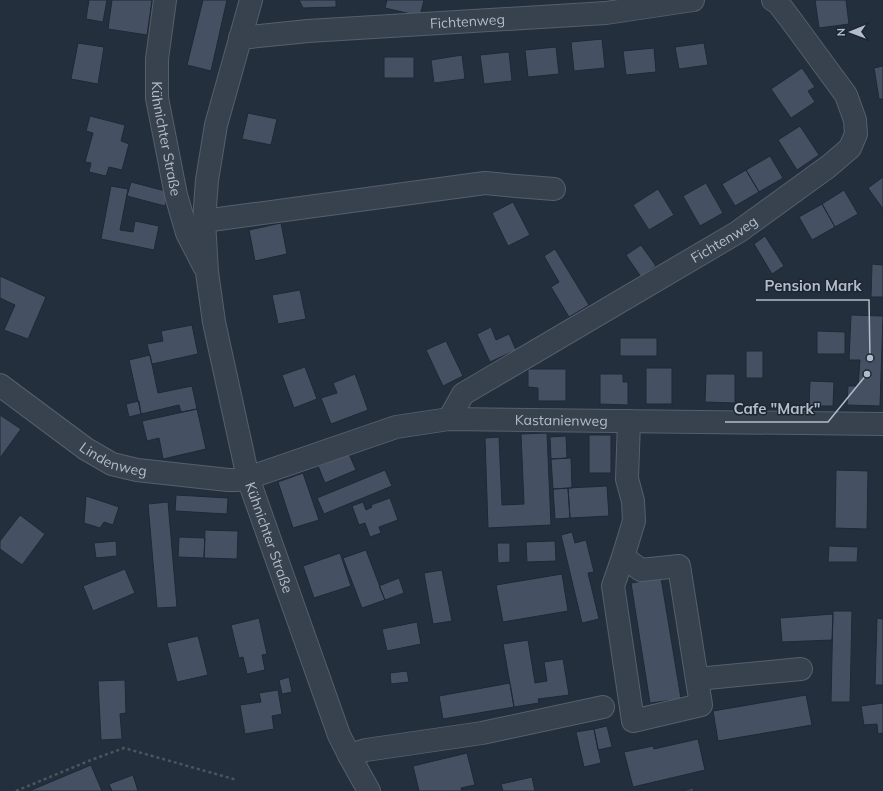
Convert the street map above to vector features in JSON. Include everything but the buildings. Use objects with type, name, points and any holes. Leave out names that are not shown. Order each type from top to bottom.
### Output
[{"type":"street","name":"Kühnichter Straße","points":[[165,0],[157,59],[157,98],[176,194],[187,233],[208,272]]},
{"type":"street","name":"Kühnichter Straße","points":[[251,0],[216,124],[206,180],[204,221],[214,322],[248,478],[339,735],[370,791]]},
{"type":"street","name":"Fichtenweg","points":[[240,38],[308,31],[606,13],[693,0]]},
{"type":"street","name":"Fichtenweg","points":[[449,419],[463,394],[738,232],[829,166],[850,148],[856,134],[855,120],[846,95],[778,3],[773,0]]},
{"type":"street","points":[[204,221],[485,183],[554,189]]},
{"type":"street","name":"Lindenweg","points":[[0,385],[86,449],[112,464],[137,470],[204,478],[237,480],[248,478]]},
{"type":"street","name":"Kastanienweg","points":[[248,478],[396,427],[449,419],[883,424]]},
{"type":"street","points":[[623,557],[641,570],[679,566],[701,705],[634,720],[613,586],[634,521],[633,501],[627,479],[629,421]]},
{"type":"street","points":[[697,680],[801,669]]},
{"type":"street","points":[[349,755],[366,750],[482,733],[603,707]]},
{"type":"path","points":[[16,791],[90,760],[124,748],[237,780]]},
{"type":"place","name":"Pension Mark","points":[[870,358]]},
{"type":"place","name":"Cafe \"Mark\"","points":[[867,374]]}]
